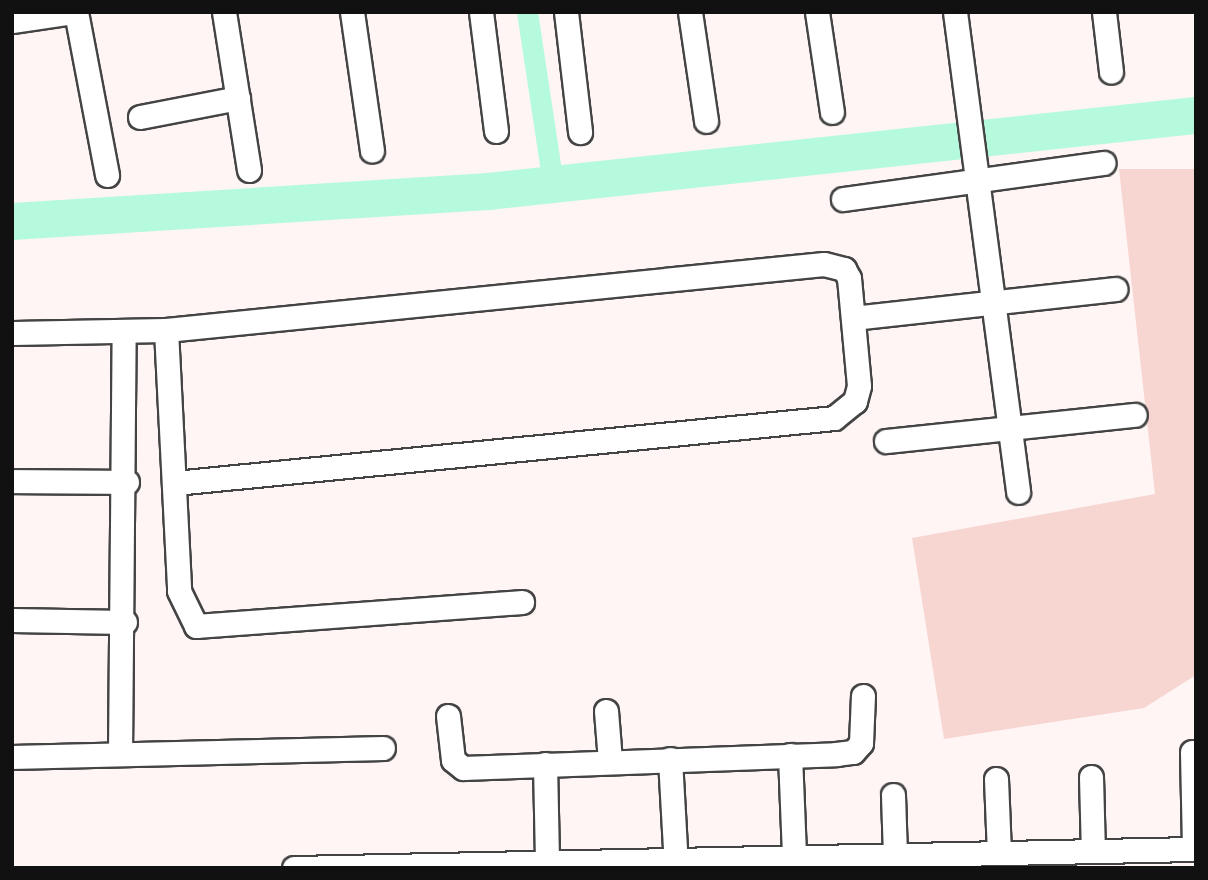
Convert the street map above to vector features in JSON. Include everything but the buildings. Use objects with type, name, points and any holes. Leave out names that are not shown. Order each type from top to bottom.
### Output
[{"type":"street","points":[[12,20],[75,12],[107,175]]},
{"type":"street","points":[[224,12],[249,170]]},
{"type":"street","points":[[352,12],[372,151]]},
{"type":"street","points":[[481,12],[496,131]]},
{"type":"street","points":[[566,12],[580,132]]},
{"type":"street","points":[[690,12],[706,121]]},
{"type":"street","points":[[817,12],[832,112]]},
{"type":"street","points":[[955,12],[973,169],[1018,492]]},
{"type":"street","points":[[1104,12],[1111,72]]},
{"type":"street","points":[[140,117],[238,99]]},
{"type":"street","points":[[843,199],[973,169],[1104,163]]},
{"type":"street","points":[[12,333],[166,330],[836,265],[849,278],[859,386],[855,401],[834,418],[175,483]]},
{"type":"street","points":[[862,317],[1115,289]]},
{"type":"street","points":[[166,330],[179,591],[196,626],[522,602]]},
{"type":"street","points":[[120,754],[127,482],[124,331]]},
{"type":"street","points":[[886,441],[1135,415]]},
{"type":"street","points":[[12,481],[127,482]]},
{"type":"street","points":[[12,620],[125,622]]},
{"type":"street","points":[[448,716],[453,760],[463,768],[853,752],[864,731],[863,696]]},
{"type":"street","points":[[606,710],[610,761]]},
{"type":"street","points":[[12,757],[383,748]]},
{"type":"street","points":[[294,868],[547,862],[676,863],[794,856],[817,862],[895,855],[962,861],[999,853],[1103,857],[1195,849],[1192,752]]},
{"type":"street","points":[[790,755],[794,856]]},
{"type":"street","points":[[670,758],[676,863]]},
{"type":"street","points":[[545,764],[547,862]]},
{"type":"street","points":[[1091,778],[1103,857]]},
{"type":"street","points":[[996,779],[999,853]]},
{"type":"street","points":[[892,795],[895,855]]},
{"type":"shaded area","points":[[1119,169],[1196,169],[1196,675],[1144,708],[944,739],[912,538],[1155,494]]},
{"type":"waterway","points":[[527,12],[553,184]]},
{"type":"waterway","points":[[12,221],[488,191],[1196,115]]}]
